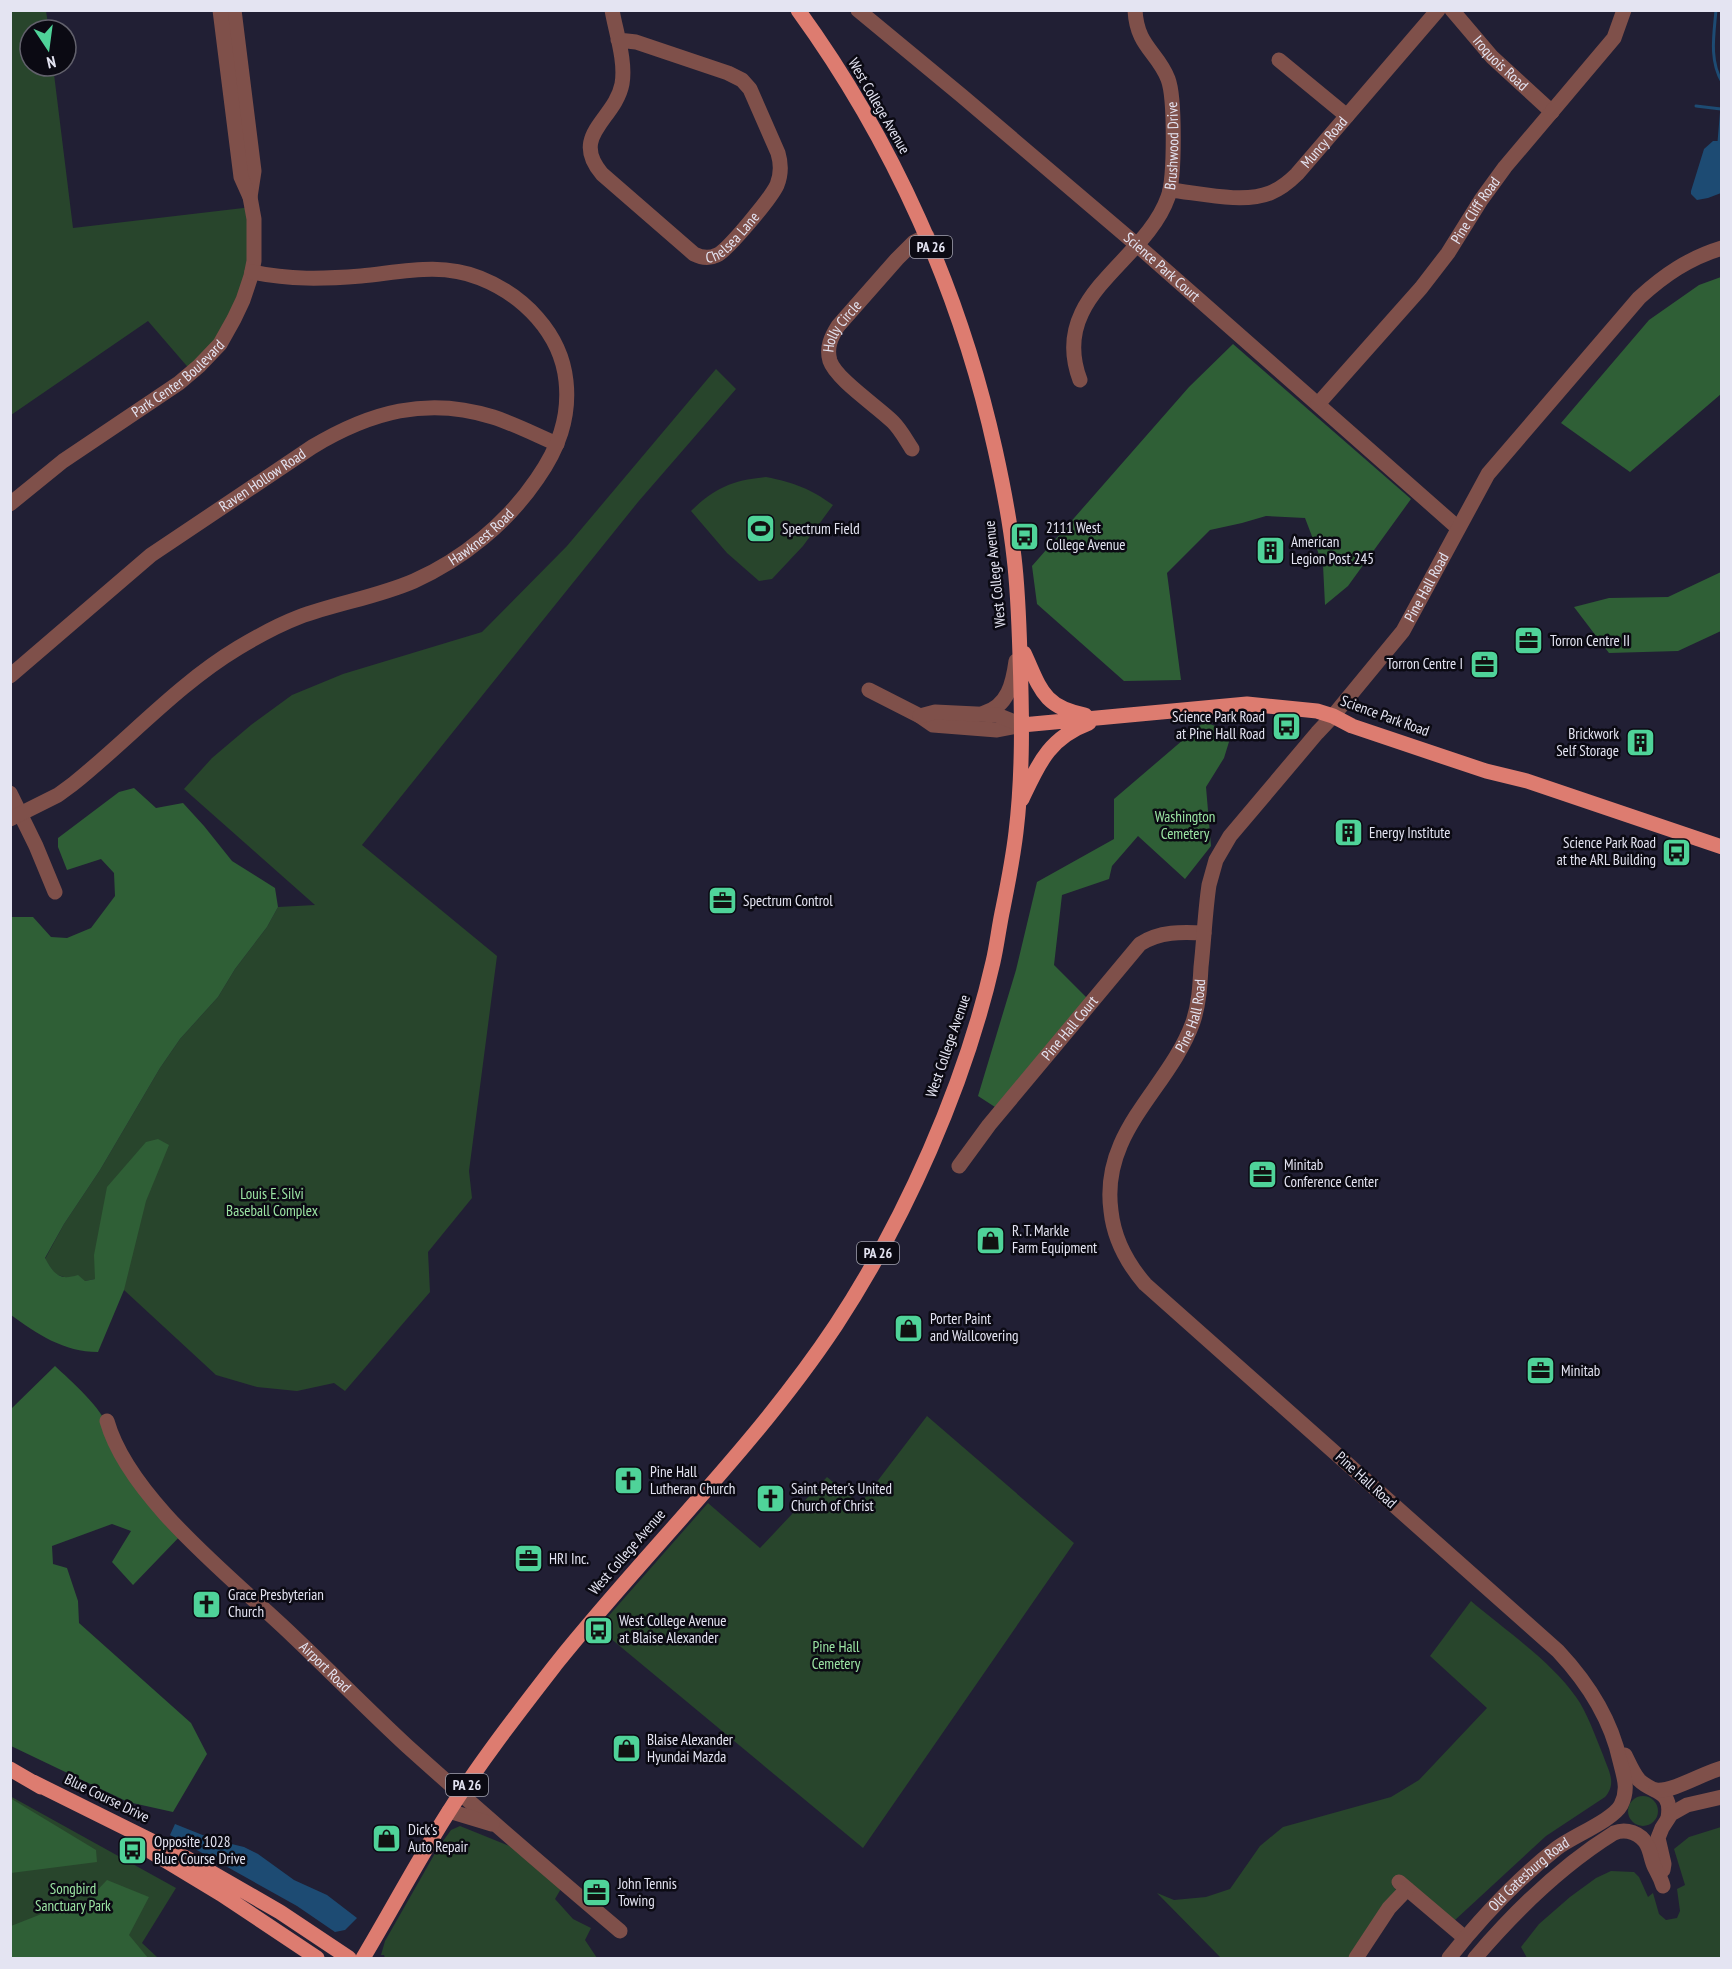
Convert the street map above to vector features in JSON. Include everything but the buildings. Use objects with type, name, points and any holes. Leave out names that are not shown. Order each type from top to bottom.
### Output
[{"type":"main road","name":"West College Avenue","points":[[363,1959],[449,1811],[513,1721],[610,1599],[738,1454],[784,1397],[838,1322],[874,1261],[911,1190],[933,1141],[982,1004],[993,961],[1011,865],[1018,809],[1022,725],[1015,559],[983,396],[957,315],[927,236],[906,190],[855,97],[798,10]]},
{"type":"main road","points":[[1020,643],[1038,685],[1054,703],[1077,714],[1106,717]]},
{"type":"main road","name":"Science Park Road","points":[[1022,725],[1247,704],[1317,711],[1353,726],[1486,771],[1527,781],[1722,847]]},
{"type":"main road","points":[[1018,809],[1047,750],[1073,730],[1106,717]]},
{"type":"main road","name":"Blue Course Drive","points":[[10,1769],[189,1874],[317,1959]]},
{"type":"main road","name":"Blue Course Drive","points":[[33,1782],[188,1859],[280,1912],[349,1959]]},
{"type":"street","name":"Park Center Boulevard","points":[[10,504],[63,461],[179,383],[200,366],[225,336],[243,300],[252,272],[255,229],[250,197],[241,177],[220,10]]},
{"type":"street","name":"Park Center Boulevard","points":[[234,10],[254,171],[250,197]]},
{"type":"street","name":"Chelsea Lane","points":[[612,10],[622,68],[621,87],[591,141],[589,152],[591,157],[602,174],[694,254],[704,258],[718,255],[766,202],[779,178],[778,153],[750,89],[742,80],[728,73],[636,42],[618,40]]},
{"type":"street","name":"Science Park Court","points":[[858,10],[963,96],[1137,245],[1458,528]]},
{"type":"street","name":"Brushwood Drive","points":[[1080,380],[1074,361],[1074,346],[1082,309],[1108,275],[1148,231],[1165,205],[1173,177],[1172,101],[1168,80],[1144,44],[1136,21],[1135,10]]},
{"type":"street","name":"Muncy Road","points":[[1170,190],[1252,198],[1281,188],[1297,174],[1438,10]]},
{"type":"street","name":"Iroquois Road","points":[[1452,10],[1492,57],[1552,112]]},
{"type":"street","name":"Pine Cliff Road","points":[[1318,404],[1421,288],[1448,254],[1481,200],[1505,167],[1614,38],[1624,10]]},
{"type":"street","points":[[1279,60],[1347,116]]},
{"type":"street","name":"Holly Circle","points":[[912,449],[894,423],[837,373],[830,362],[829,350],[831,337],[838,326],[897,259],[914,242],[927,236]]},
{"type":"street","name":"Pine Hall Road","points":[[1617,1746],[1637,1778],[1667,1802],[1665,1823],[1659,1842],[1664,1864],[1662,1881],[1654,1866],[1648,1845],[1622,1820],[1622,1802],[1626,1781],[1617,1746],[1592,1694],[1558,1651],[1145,1284],[1121,1249],[1114,1228],[1109,1187],[1114,1161],[1122,1139],[1179,1049],[1194,1020],[1209,885],[1221,850],[1403,631],[1488,474],[1502,456],[1639,298],[1661,278],[1684,263],[1722,248]]},
{"type":"street","name":"Hawknest Road","points":[[16,817],[58,795],[73,784],[195,679],[256,637],[299,617],[412,581],[450,561],[493,530],[513,509],[539,476],[557,444],[565,422],[567,408],[565,375],[560,355],[543,324],[520,302],[496,285],[469,274],[435,268],[293,279],[252,272]]},
{"type":"street","name":"Raven Hollow Road","points":[[10,676],[151,555],[312,447],[362,420],[407,409],[451,409],[491,417],[557,444]]},
{"type":"street","points":[[979,714],[997,707],[1007,694],[1013,681],[1020,643]]},
{"type":"street","points":[[868,690],[933,725],[997,730],[1022,725]]},
{"type":"street","points":[[920,716],[935,712],[998,715],[1022,725]]},
{"type":"street","points":[[10,793],[16,817],[36,846],[55,892]]},
{"type":"street","name":"Pine Hall Court","points":[[958,1166],[989,1125],[1140,944],[1149,938],[1168,933],[1204,933]]},
{"type":"street","name":"Airport Road","points":[[107,1421],[123,1460],[141,1485],[192,1541],[406,1745],[495,1825],[620,1931]]},
{"type":"street","name":"Old Gatesburg Road","points":[[1449,1959],[1465,1938],[1508,1892],[1536,1866],[1572,1838],[1612,1815],[1628,1793],[1634,1789],[1672,1789],[1693,1778],[1722,1768]]},
{"type":"street","name":"Old Gatesburg Road","points":[[1476,1959],[1510,1918],[1578,1858],[1614,1833],[1618,1831],[1650,1835],[1680,1808],[1722,1797]]},
{"type":"street","points":[[449,1811],[495,1825]]},
{"type":"street","points":[[1356,1959],[1403,1886],[1465,1938]]},
{"type":"green space","points":[[11,11],[46,11],[47,18],[18,18],[18,78],[54,78],[73,228],[252,207],[254,219],[240,305],[192,372],[148,321],[11,415]]},
{"type":"green space","points":[[1721,277],[1721,394],[1630,472],[1561,423],[1649,320],[1699,285]]},
{"type":"green space","points":[[1233,344],[1411,499],[1348,586],[1325,605],[1323,565],[1305,518],[1266,516],[1210,530],[1167,573],[1181,680],[1124,681],[1037,604],[1032,566],[1189,387]]},
{"type":"green space","name":"Louis E. Silvi Baseball Complex","points":[[716,369],[736,389],[638,502],[362,845],[497,956],[469,1171],[472,1198],[428,1252],[430,1292],[345,1391],[334,1383],[297,1391],[257,1387],[216,1375],[124,1290],[95,1279],[85,1281],[55,1274],[45,1259],[160,1068],[180,1039],[218,997],[235,969],[267,927],[278,907],[315,905],[184,789],[212,758],[292,695],[343,674],[482,632],[567,546]]},
{"type":"green space","name":"Spectrum Field","points":[[766,477],[801,487],[833,505],[803,546],[772,579],[759,581],[727,553],[691,511],[716,491],[744,480]]},
{"type":"green space","points":[[1721,572],[1721,631],[1678,651],[1609,653],[1574,607],[1609,598],[1668,597]]},
{"type":"green space","name":"Washington Cemetery","points":[[1204,722],[1232,732],[1224,758],[1206,787],[1211,846],[1185,879],[1138,836],[1112,866],[1109,879],[1062,895],[1054,965],[1087,998],[995,1107],[978,1096],[1016,970],[1037,882],[1114,839],[1114,799]]},
{"type":"green space","points":[[134,788],[156,808],[183,803],[232,861],[275,888],[278,907],[267,927],[235,969],[218,997],[180,1039],[160,1068],[45,1258],[58,1275],[71,1277],[78,1275],[85,1281],[95,1279],[94,1255],[107,1187],[146,1142],[158,1139],[169,1145],[146,1201],[124,1290],[98,1352],[74,1349],[51,1341],[11,1315],[11,917],[33,917],[51,937],[67,938],[91,928],[115,896],[114,873],[101,859],[67,870],[58,847],[58,838],[119,792]]},
{"type":"green space","points":[[55,1366],[100,1412],[109,1429],[184,1532],[133,1585],[112,1562],[131,1531],[112,1524],[52,1546],[53,1564],[67,1568],[78,1601],[79,1623],[191,1723],[207,1754],[173,1812],[128,1802],[11,1746],[11,1409]]},
{"type":"green space","name":"Pine Hall Cemetery","points":[[927,1416],[1074,1543],[863,1848],[598,1628],[708,1503],[760,1548],[827,1477],[860,1504]]},
{"type":"green space","points":[[1471,1601],[1541,1658],[1576,1697],[1588,1717],[1609,1772],[1611,1787],[1609,1792],[1605,1797],[1546,1836],[1455,1920],[1395,1876],[1392,1885],[1397,1891],[1348,1958],[1221,1958],[1157,1893],[1174,1900],[1206,1897],[1230,1889],[1260,1846],[1283,1827],[1391,1797],[1419,1780],[1487,1708],[1430,1656]]},
{"type":"green space","name":"Songbird Sanctuary Park","points":[[10,1796],[176,1888],[142,1943],[158,1958],[11,1958]]},
{"type":"green space","points":[[1643,1796],[1654,1800],[1658,1811],[1654,1822],[1643,1826],[1632,1822],[1628,1811],[1632,1800]]},
{"type":"green space","points":[[10,1798],[96,1850],[97,1862],[11,1873]]},
{"type":"green space","points":[[460,1826],[514,1848],[562,1887],[555,1899],[573,1919],[591,1928],[585,1940],[597,1958],[385,1958],[381,1955],[385,1941],[438,1848],[451,1830]]},
{"type":"green space","points":[[1721,1827],[1721,1958],[1527,1958],[1521,1947],[1539,1924],[1570,1897],[1596,1878],[1611,1871],[1634,1872],[1639,1877],[1648,1897],[1653,1893],[1659,1914],[1666,1920],[1677,1918],[1680,1911],[1677,1889],[1685,1885],[1674,1849],[1689,1837]]},
{"type":"green space","points":[[107,1880],[149,1897],[129,1935],[148,1958],[11,1958],[11,1926],[44,1913],[86,1902]]},
{"type":"water","points":[[1713,141],[1721,141],[1721,193],[1697,200],[1691,191],[1704,149]]},
{"type":"water","points":[[175,1824],[215,1840],[244,1847],[258,1854],[294,1880],[327,1895],[357,1918],[345,1930],[335,1932],[297,1906],[170,1835]]},
{"type":"waterway","points":[[1716,10],[1714,56],[1722,82]]},
{"type":"waterway","points":[[1696,106],[1721,109]]},
{"type":"waterway","points":[[1719,142],[1722,106]]},
{"type":"place","name":"Spectrum Field","points":[[761,529]]},
{"type":"place","name":"2111 West College Avenue","points":[[1025,537]]},
{"type":"place","name":"American Legion Post 245","points":[[1270,551]]},
{"type":"place","name":"Torron Centre II","points":[[1529,641]]},
{"type":"place","name":"Torron Centre I","points":[[1484,664]]},
{"type":"place","name":"Science Park Road at Pine Hall Road","points":[[1286,726]]},
{"type":"place","name":"Brickwork Self Storage","points":[[1640,743]]},
{"type":"place","name":"Energy Institute","points":[[1348,833]]},
{"type":"place","name":"Science Park Road at the ARL Building","points":[[1677,852]]},
{"type":"place","name":"Spectrum Control","points":[[722,901]]},
{"type":"place","name":"Minitab Conference Center","points":[[1263,1174]]},
{"type":"place","name":"R. T. Markle Farm Equipment","points":[[991,1240]]},
{"type":"place","name":"Porter Paint and Wallcovering","points":[[909,1328]]},
{"type":"place","name":"Minitab","points":[[1540,1371]]},
{"type":"place","name":"Pine Hall Lutheran Church","points":[[629,1481]]},
{"type":"place","name":"Saint Peter's United Church of Christ","points":[[770,1498]]},
{"type":"place","name":"HRI Inc.","points":[[528,1559]]},
{"type":"place","name":"Grace Presbyterian Church","points":[[207,1604]]},
{"type":"place","name":"West College Avenue at Blaise Alexander","points":[[598,1630]]},
{"type":"place","name":"Blaise Alexander Hyundai Mazda","points":[[626,1749]]},
{"type":"place","name":"Dick's Auto Repair","points":[[387,1839]]},
{"type":"place","name":"Opposite 1028 Blue Course Drive","points":[[133,1851]]},
{"type":"place","name":"John Tennis Towing","points":[[597,1893]]}]
